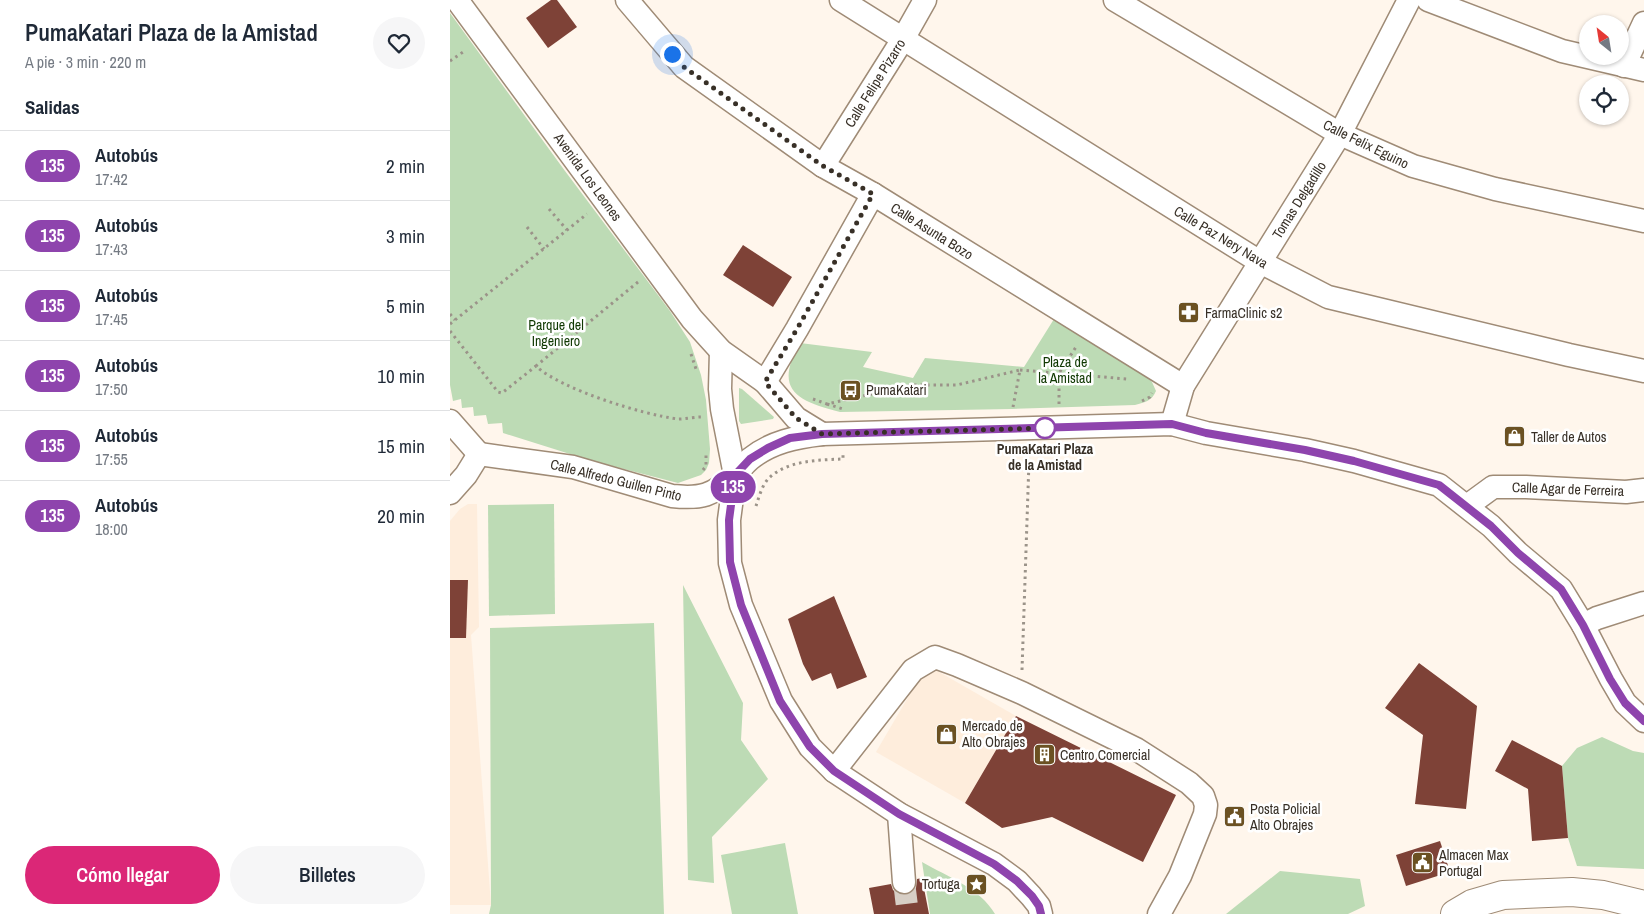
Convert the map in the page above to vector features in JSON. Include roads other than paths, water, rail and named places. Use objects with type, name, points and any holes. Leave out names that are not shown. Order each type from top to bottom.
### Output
[{"type":"main road","points":[[1455,914],[1472,904],[1503,895],[1572,892],[1638,898]]},
{"type":"main road","points":[[1498,914],[1532,894]]},
{"type":"street","name":"Avenida Los Leones","points":[[457,0],[692,319],[721,351],[765,382],[796,418],[822,434]]},
{"type":"street","name":"Calle Asunta Bozo","points":[[627,0],[684,67],[823,166],[873,194],[1183,386]]},
{"type":"street","name":"Calle Paz Nery Nava","points":[[841,0],[1260,262],[1328,297],[1644,371]]},
{"type":"street","name":"Calle Felipe Pizarro","points":[[823,166],[903,39],[925,0]]},
{"type":"street","name":"Calle Felix Eguino","points":[[1114,0],[1340,134],[1413,166],[1496,189],[1644,221]]},
{"type":"street","name":"Tomas Delgadillo","points":[[1172,424],[1183,386],[1340,134],[1409,0]]},
{"type":"street","points":[[1428,0],[1562,51],[1634,68],[1644,23]]},
{"type":"street","points":[[765,382],[873,194]]},
{"type":"street","points":[[721,351],[722,408],[735,475],[729,520],[730,562],[741,605],[780,701],[810,747],[834,771],[899,814],[994,864],[1017,881],[1032,896],[1039,906],[1041,914]]},
{"type":"street","points":[[450,421],[480,454],[466,475],[450,492]]},
{"type":"street","name":"Calle Alfredo Guillen Pinto","points":[[480,454],[573,467],[684,498],[701,497],[719,489],[750,459],[768,448],[790,438],[822,434],[1172,424],[1206,433],[1305,450],[1400,473],[1439,485],[1468,506],[1518,553],[1561,589],[1583,625],[1610,679],[1625,703],[1644,721]]},
{"type":"street","name":"Calle Agar de Ferreira","points":[[1468,506],[1493,487],[1626,492],[1644,490]]},
{"type":"street","points":[[1583,625],[1597,618],[1644,603]]},
{"type":"street","points":[[834,771],[913,670],[935,657],[957,665],[1136,749],[1190,783],[1203,796],[1206,814],[1180,876],[1159,914]]},
{"type":"street","points":[[899,814],[904,882]]},
{"type":"tunnel","points":[[904,882],[908,914]]},
{"type":"place","name":"FarmaClinic s2","points":[[1189,313]]},
{"type":"place","name":"PumaKatari","points":[[850,390]]},
{"type":"place","name":"PumaKatari Plaza de la Amistad","points":[[1045,428]]},
{"type":"place","name":"Taller de Autos","points":[[1515,437]]},
{"type":"place","name":"Mercado de Alto Obrajes","points":[[946,734]]},
{"type":"place","name":"Centro Comercial","points":[[1044,755]]},
{"type":"place","name":"Posta Policial Alto Obrajes","points":[[1234,817]]},
{"type":"place","name":"Almacen Max Portugal","points":[[1423,863]]},
{"type":"place","name":"Tortuga","points":[[976,884]]},
{"type":"park label","name":"Parque del Ingeniero","points":[[556,334]]},
{"type":"park label","name":"Plaza de la Amistad","points":[[1065,370]]}]
